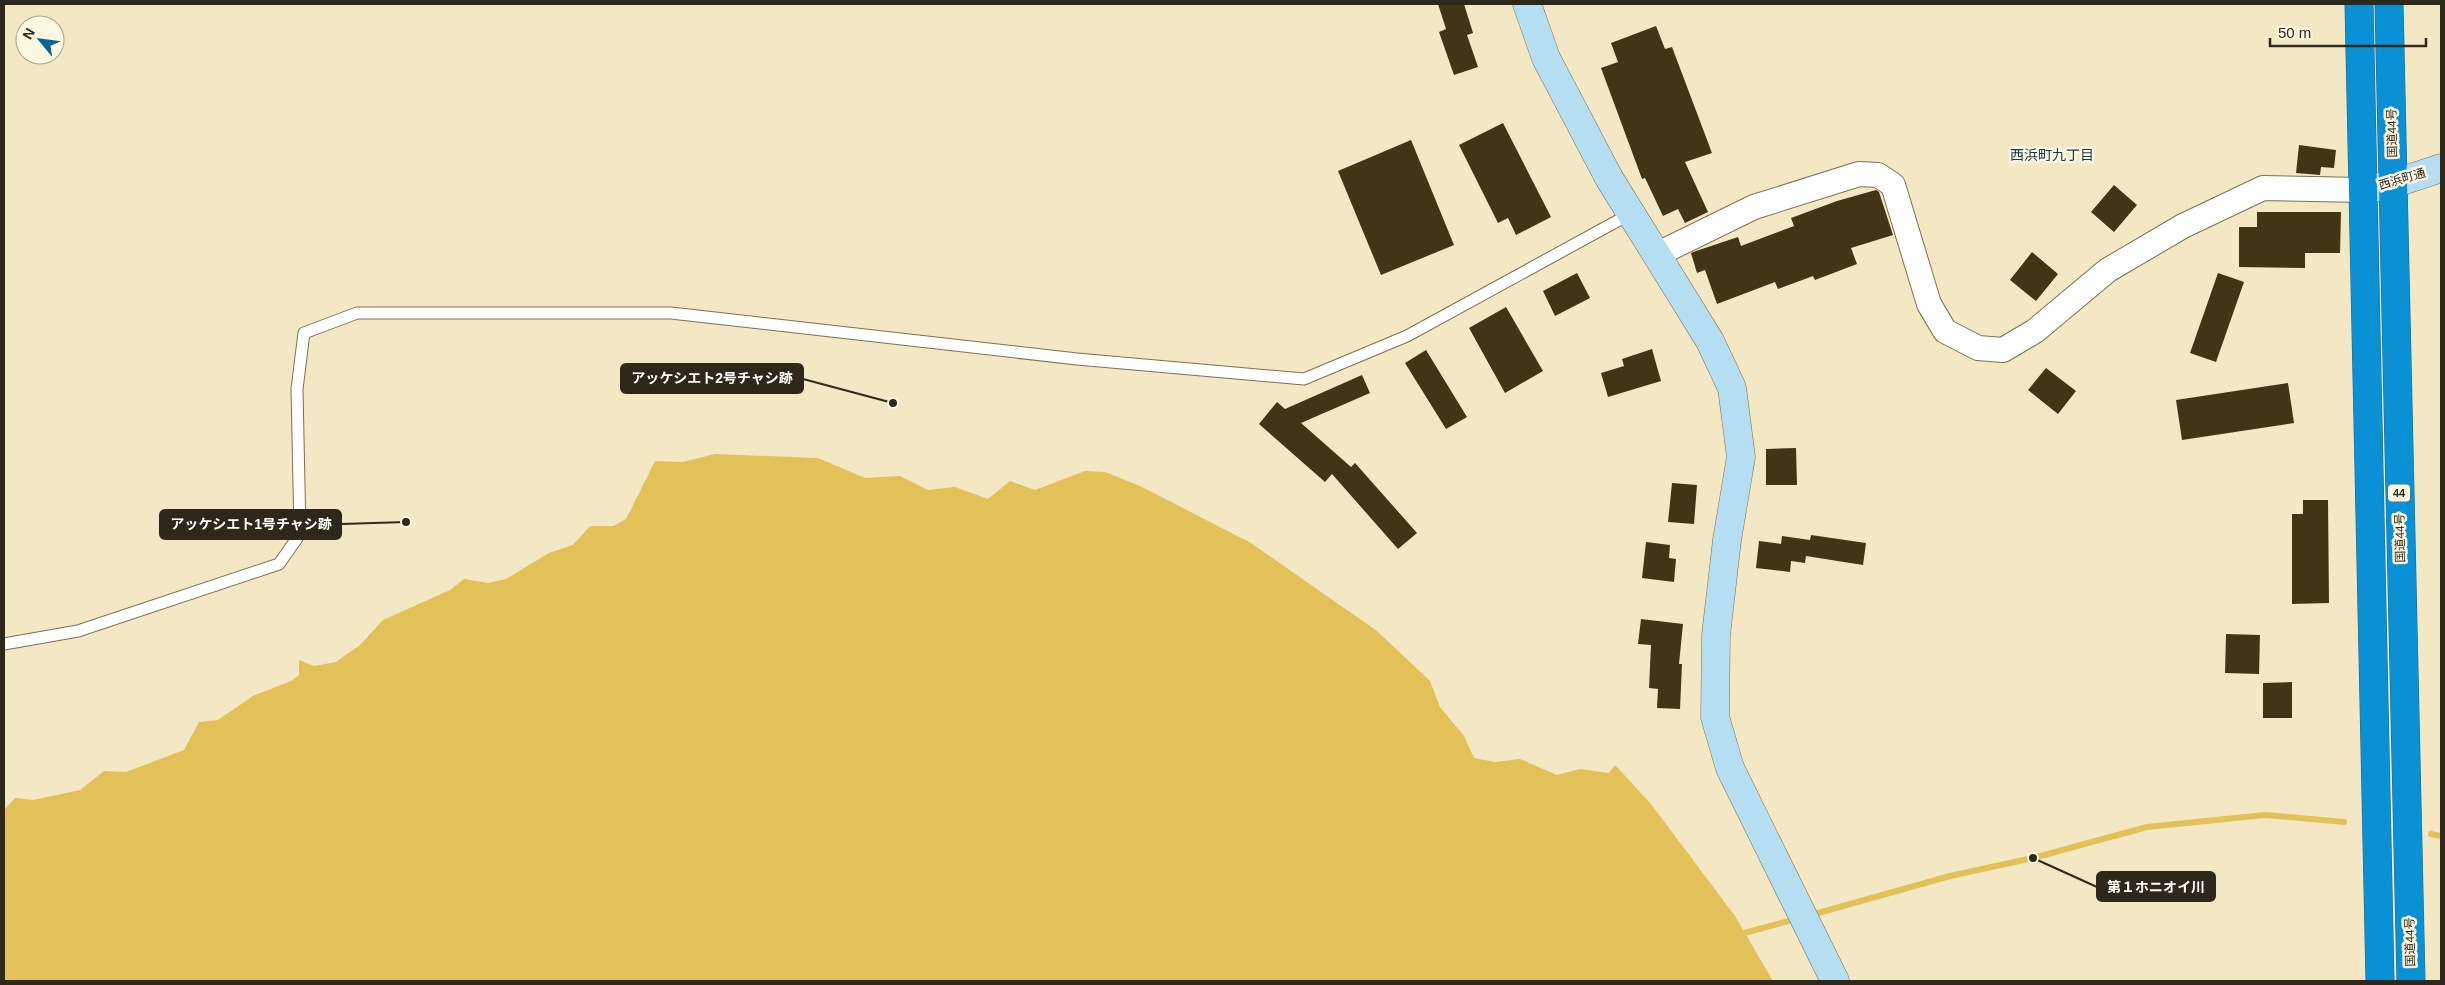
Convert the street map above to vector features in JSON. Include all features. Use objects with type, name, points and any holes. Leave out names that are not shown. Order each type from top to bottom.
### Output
[{"type":"highway","name":"44","points":[[2359,4],[2380,981]]},
{"type":"highway","name":"国道44号","points":[[2389,4],[2411,981]]},
{"type":"street","points":[[1527,4],[1546,58],[1608,178],[1710,341],[1732,388],[1741,457],[1727,540],[1716,635],[1715,716],[1730,768],[1835,981]]},
{"type":"street","name":"西浜町通","points":[[2363,190],[2393,184],[2441,168]]},
{"type":"street","points":[[1656,256],[1754,207],[1859,174],[1878,175],[1893,185],[1929,304],[1946,331],[1978,348],[2003,350],[2036,332],[2108,270],[2183,226],[2263,188],[2363,190]]},
{"type":"lane","points":[[4,644],[78,631],[279,564],[300,534],[297,389],[304,334],[357,313],[671,313],[1077,359],[1304,379],[1407,336],[1630,214]]},
{"type":"shaded area","points":[[715,454],[818,458],[865,478],[900,476],[928,490],[955,487],[988,499],[1010,481],[1035,490],[1085,471],[1105,472],[1140,486],[1251,543],[1377,631],[1430,681],[1440,707],[1464,736],[1474,758],[1495,762],[1520,759],[1557,775],[1580,769],[1609,773],[1615,765],[1651,804],[1735,916],[1773,981],[4,981],[4,810],[15,798],[33,800],[80,790],[104,771],[126,772],[184,750],[199,722],[218,720],[253,696],[291,681],[299,675],[299,660],[314,666],[336,662],[360,645],[383,620],[450,590],[464,579],[488,583],[506,579],[549,553],[573,545],[590,526],[613,526],[626,519],[655,461],[683,462]]},
{"type":"building","points":[[1438,4],[1464,4],[1473,33],[1467,35],[1478,67],[1454,75],[1439,32],[1446,29]]},
{"type":"building","points":[[1656,26],[1665,49],[1672,47],[1712,153],[1685,162],[1708,212],[1685,223],[1678,209],[1663,216],[1645,178],[1642,179],[1601,68],[1618,62],[1611,43]]},
{"type":"building","points":[[1503,123],[1551,217],[1516,235],[1508,218],[1498,223],[1459,145]]},
{"type":"building","points":[[1411,140],[1454,245],[1381,275],[1338,171]]},
{"type":"building","points":[[2299,145],[2336,150],[2334,168],[2321,167],[2320,175],[2296,173]]},
{"type":"building","points":[[2114,185],[2137,205],[2114,232],[2091,212]]},
{"type":"building","points":[[1876,190],[1879,192],[1893,235],[1851,248],[1857,264],[1815,280],[1813,276],[1778,289],[1775,282],[1717,304],[1705,270],[1697,273],[1691,253],[1738,237],[1741,246],[1794,226],[1791,218],[1837,201]]},
{"type":"building","points":[[2257,212],[2341,212],[2340,253],[2305,253],[2305,268],[2239,267],[2239,227],[2257,227]]},
{"type":"building","points":[[2032,252],[2058,274],[2036,301],[2010,280]]},
{"type":"building","points":[[1577,273],[1590,298],[1555,316],[1543,291]]},
{"type":"building","points":[[2218,273],[2244,282],[2216,362],[2190,353]]},
{"type":"building","points":[[1506,307],[1543,371],[1505,393],[1469,328]]},
{"type":"building","points":[[1652,349],[1661,381],[1608,397],[1601,373],[1624,366],[1622,359]]},
{"type":"building","points":[[1426,350],[1467,417],[1446,429],[1405,363]]},
{"type":"building","points":[[2046,368],[2076,391],[2058,414],[2028,390]]},
{"type":"building","points":[[1362,375],[1370,393],[1301,423],[1351,467],[1355,463],[1417,533],[1398,549],[1332,474],[1325,482],[1259,424],[1277,402],[1285,409]]},
{"type":"building","points":[[2288,383],[2294,423],[2182,440],[2176,400]]},
{"type":"building","points":[[1796,448],[1797,485],[1766,485],[1766,449]]},
{"type":"building","points":[[1672,483],[1697,485],[1694,524],[1668,522]]},
{"type":"building","points":[[2303,500],[2328,500],[2329,603],[2292,604],[2292,514],[2303,514]]},
{"type":"building","points":[[1811,535],[1866,543],[1863,565],[1806,556],[1805,563],[1791,561],[1790,572],[1756,568],[1759,541],[1781,544],[1782,536],[1810,540]]},
{"type":"building","points":[[1646,542],[1670,545],[1669,558],[1676,559],[1674,582],[1642,578]]},
{"type":"building","points":[[1641,619],[1683,624],[1679,664],[1682,664],[1680,709],[1657,708],[1658,689],[1649,688],[1651,645],[1638,644]]},
{"type":"building","points":[[2226,634],[2260,635],[2259,674],[2225,673]]},
{"type":"building","points":[[2292,682],[2292,718],[2263,718],[2263,683]]},
{"type":"waterway","points":[[1811,915],[1950,876],[2033,858],[2147,827],[2265,815],[2344,822]]},
{"type":"waterway","points":[[2431,834],[2441,836]]},
{"type":"waterway","points":[[1744,933],[1796,919]]},
{"type":"place","name":"アッケシエト2号チャシ跡","points":[[893,403]]},
{"type":"place","name":"アッケシエト1号チャシ跡","points":[[406,522]]},
{"type":"place","name":"第１ホニオイ川","points":[[2033,858]]},
{"type":"district","name":"西浜町九丁目","points":[[2052,155]]}]
